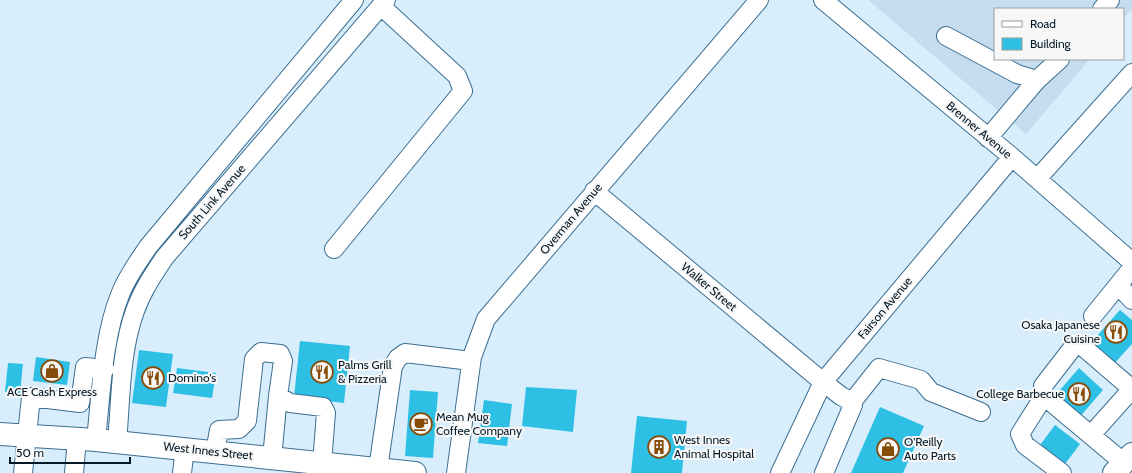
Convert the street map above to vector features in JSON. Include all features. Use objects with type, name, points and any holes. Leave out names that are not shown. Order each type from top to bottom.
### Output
[{"type":"main road","name":"West Innes Street","points":[[0,434],[97,440],[185,448],[284,464],[322,463],[354,470],[415,473]]},
{"type":"street","name":"South Link Avenue","points":[[97,440],[104,369],[113,315],[120,294],[148,247],[354,0]]},
{"type":"street","name":"Overman Avenue","points":[[456,473],[471,362],[486,319],[759,0]]},
{"type":"street","name":"Brenner Avenue","points":[[823,0],[1012,157],[1132,262]]},
{"type":"street","points":[[1103,8],[1110,0]]},
{"type":"street","name":"South Link Avenue","points":[[97,440],[125,351],[134,312],[147,284],[165,257],[378,4]]},
{"type":"street","points":[[334,249],[463,91],[457,76],[378,4]]},
{"type":"street","points":[[946,36],[1017,74],[1037,80]]},
{"type":"street","points":[[988,138],[1037,80],[1059,60]]},
{"type":"street","points":[[1037,179],[1132,72]]},
{"type":"street","name":"Fairson Avenue","points":[[780,473],[823,382],[1012,157]]},
{"type":"street","name":"Walker Street","points":[[594,191],[823,382],[841,396],[852,402]]},
{"type":"street","points":[[1092,316],[1132,268]]},
{"type":"street","points":[[1118,285],[1132,300]]},
{"type":"street","points":[[1062,473],[1025,446],[1020,434],[1044,396],[1043,386],[1074,346],[1082,346],[1132,389],[1090,435]]},
{"type":"street","points":[[215,452],[219,430],[239,428],[247,421],[254,359],[261,352],[280,354],[282,361],[278,396],[284,464]]},
{"type":"street","points":[[383,471],[393,366],[398,358],[405,353],[471,362]]},
{"type":"street","points":[[23,473],[31,397],[80,404],[85,367],[104,369]]},
{"type":"street","points":[[824,473],[853,405],[852,402],[879,368],[921,380],[931,392],[981,412]]},
{"type":"street","points":[[278,396],[290,403],[323,407],[326,413],[322,463]]},
{"type":"street","points":[[1044,396],[1123,463]]},
{"type":"street","points":[[74,473],[97,440]]},
{"type":"street","points":[[182,473],[185,448]]},
{"type":"shaded area","points":[[868,0],[1132,0],[1132,9],[1124,18],[1124,8],[994,8],[994,60],[1089,60],[1026,134]]},
{"type":"building","name":"Osaka Japanese Cuisine","points":[[1120,310],[1132,320],[1132,344],[1113,365],[1089,345]]},
{"type":"building","name":"Palms Grill & Pizzeria","points":[[300,341],[350,346],[344,403],[294,397]]},
{"type":"building","name":"Domino's","points":[[139,350],[173,354],[166,407],[132,403]]},
{"type":"building","name":"ACE Cash Express","points":[[36,357],[70,362],[67,385],[33,381]]},
{"type":"building","points":[[8,363],[23,364],[20,393],[5,392]]},
{"type":"building","points":[[177,368],[216,373],[212,398],[173,393]]},
{"type":"building","name":"College Barbecue","points":[[1079,368],[1103,390],[1078,419],[1054,397]]},
{"type":"building","points":[[526,387],[577,390],[573,432],[522,426]]},
{"type":"building","name":"Mean Mug Coffee Company","points":[[410,390],[438,392],[433,458],[405,456]]},
{"type":"building","points":[[484,400],[512,404],[507,446],[478,443]]},
{"type":"building","name":"O'Reilly Auto Parts","points":[[880,407],[924,426],[903,473],[851,473]]},
{"type":"building","name":"West Innes Animal Hospital","points":[[637,416],[687,421],[682,473],[631,473]]},
{"type":"building","points":[[1055,425],[1080,444],[1062,468],[1037,449]]},
{"type":"place","name":"Osaka Japanese Cuisine","points":[[1116,332]]},
{"type":"place","name":"ACE Cash Express","points":[[52,371]]},
{"type":"place","name":"Palms Grill & Pizzeria","points":[[322,372]]},
{"type":"place","name":"Domino's","points":[[153,378]]},
{"type":"place","name":"College Barbecue","points":[[1079,394]]},
{"type":"place","name":"Mean Mug Coffee Company","points":[[421,424]]},
{"type":"place","name":"West Innes Animal Hospital","points":[[659,447]]},
{"type":"place","name":"O'Reilly Auto Parts","points":[[888,449]]}]
